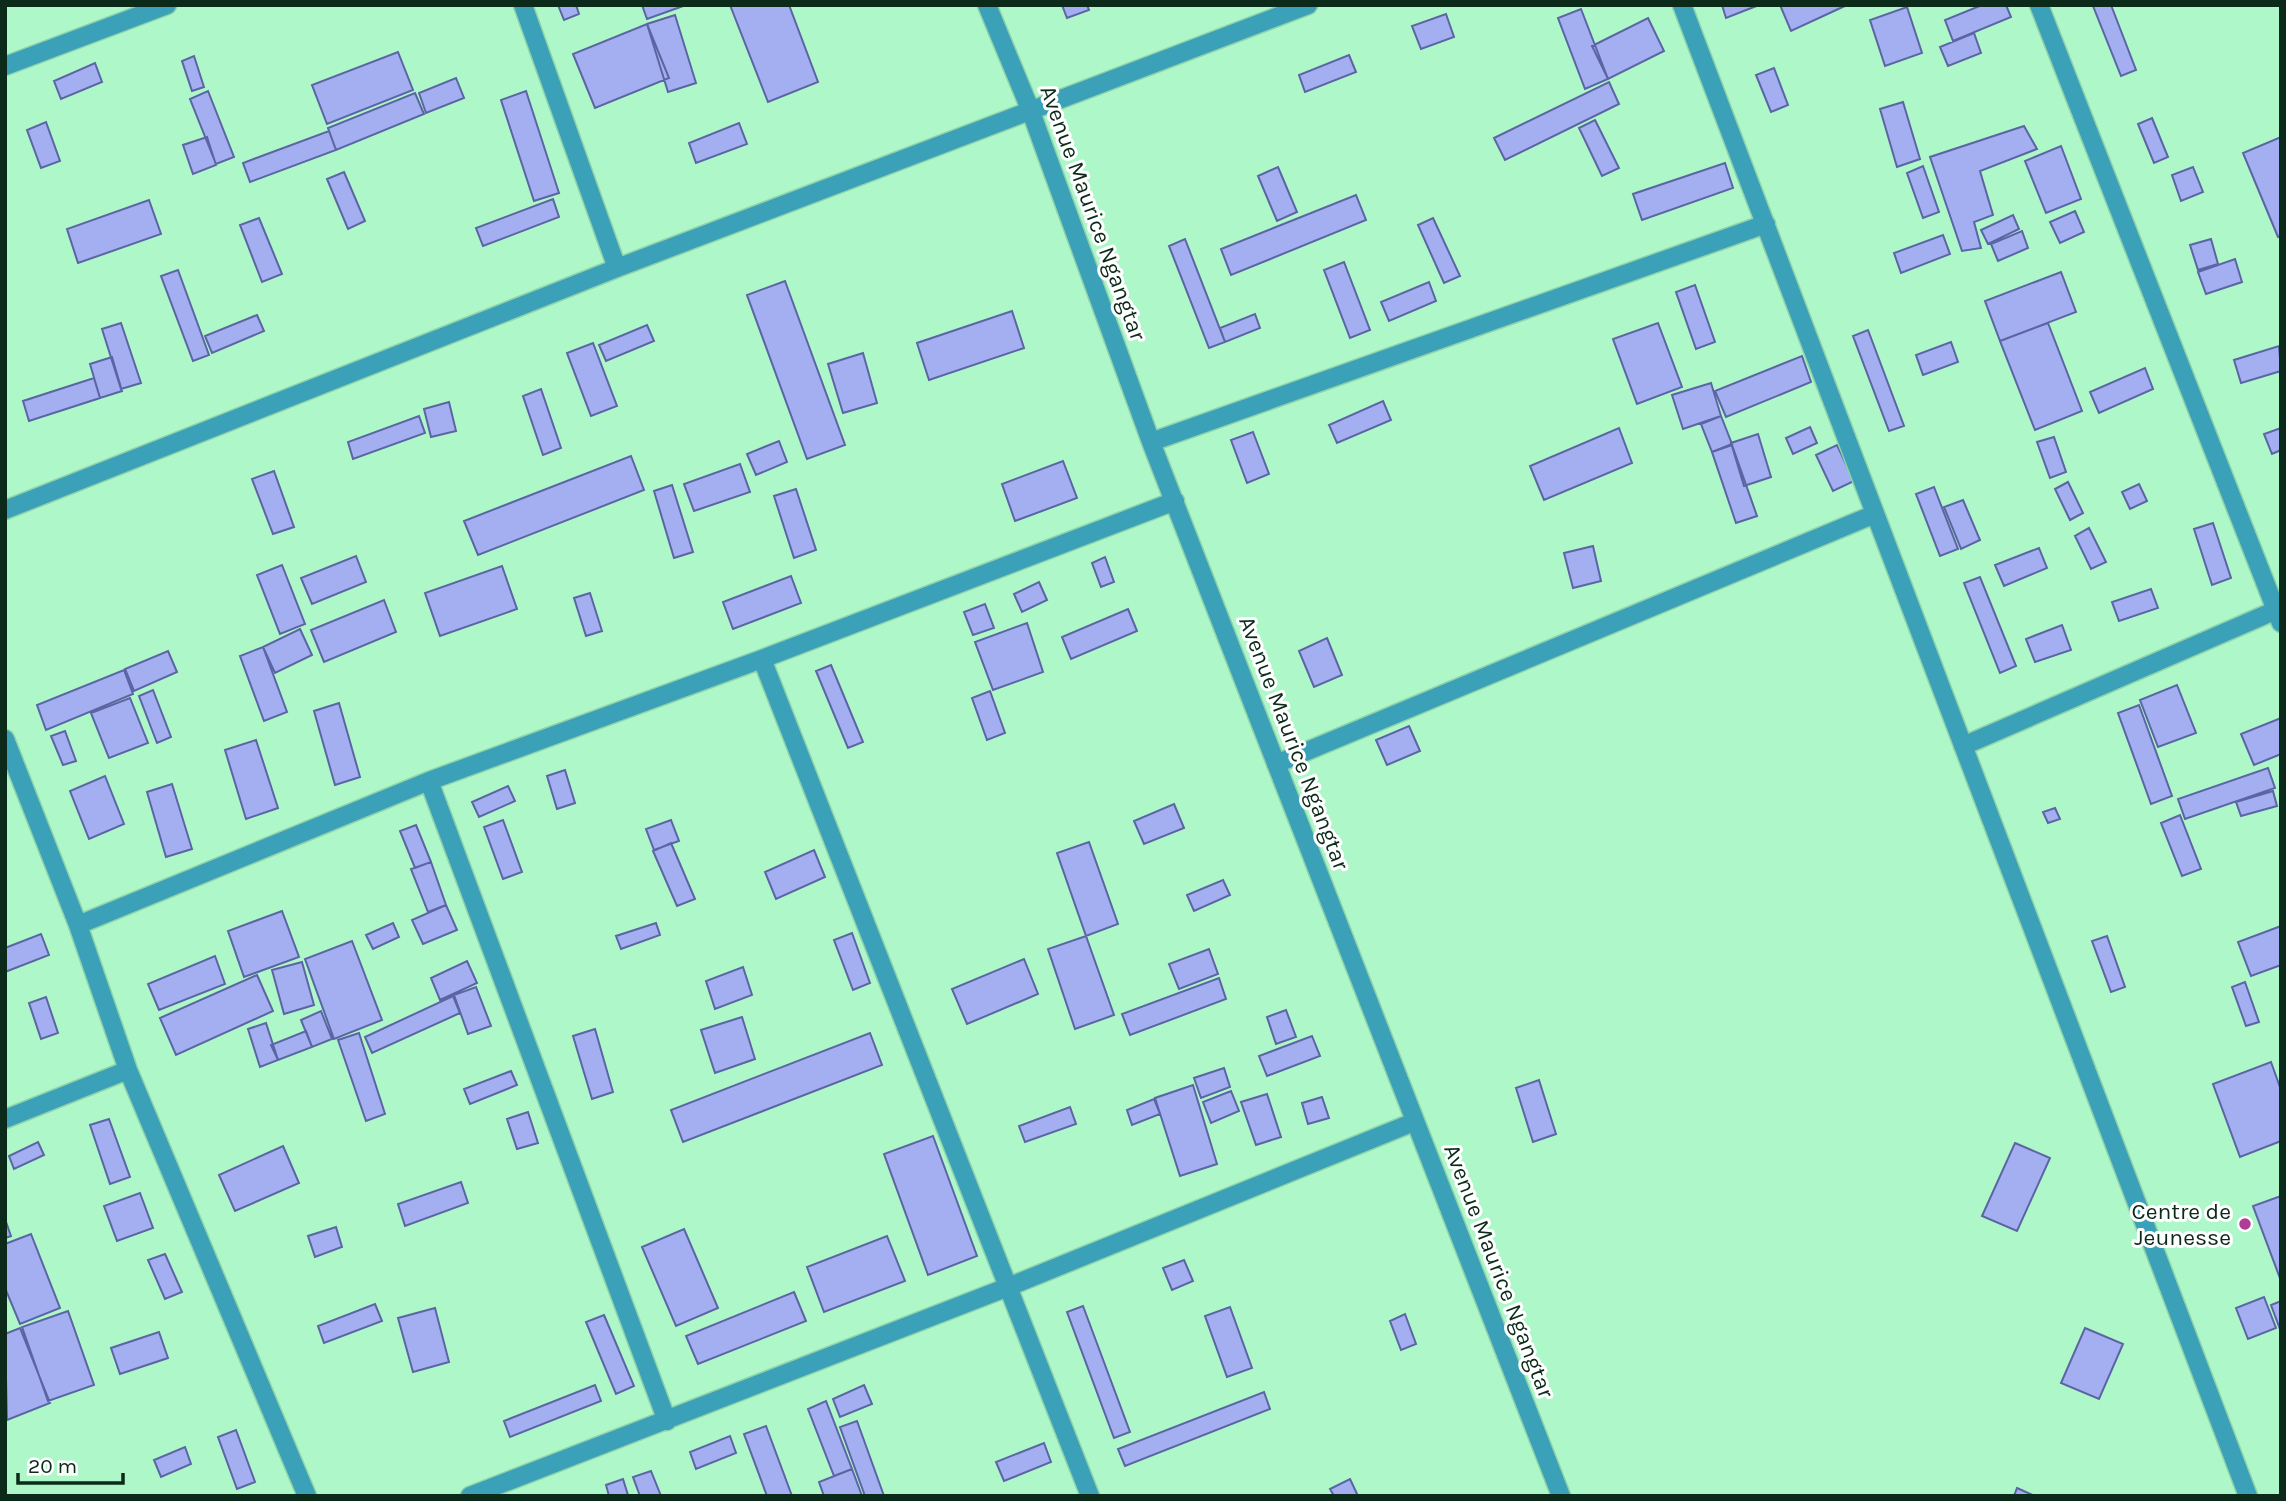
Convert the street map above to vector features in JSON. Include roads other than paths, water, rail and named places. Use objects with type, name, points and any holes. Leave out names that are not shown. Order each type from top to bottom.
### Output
[{"type":"street","points":[[5,66],[167,5]]},
{"type":"street","points":[[523,5],[617,268]]},
{"type":"street","name":"Avenue Maurice Ngangtar","points":[[987,5],[1030,109],[1151,442],[1561,1496]]},
{"type":"street","points":[[5,510],[617,268],[1308,5]]},
{"type":"street","points":[[1682,5],[2248,1496]]},
{"type":"street","points":[[1963,746],[2279,614],[2039,5]]},
{"type":"street","points":[[1151,442],[1766,224]]},
{"type":"street","points":[[79,925],[429,780],[762,659],[1175,501]]},
{"type":"street","points":[[1276,764],[1875,514]]},
{"type":"street","points":[[762,659],[1090,1496]]},
{"type":"street","points":[[5,739],[79,925],[128,1070],[307,1496]]},
{"type":"street","points":[[429,780],[667,1421]]},
{"type":"street","points":[[5,1119],[128,1070]]},
{"type":"street","points":[[470,1496],[1008,1287],[1414,1122]]},
{"type":"place","name":"Centre de Jeunesse","points":[[2245,1224]]}]
